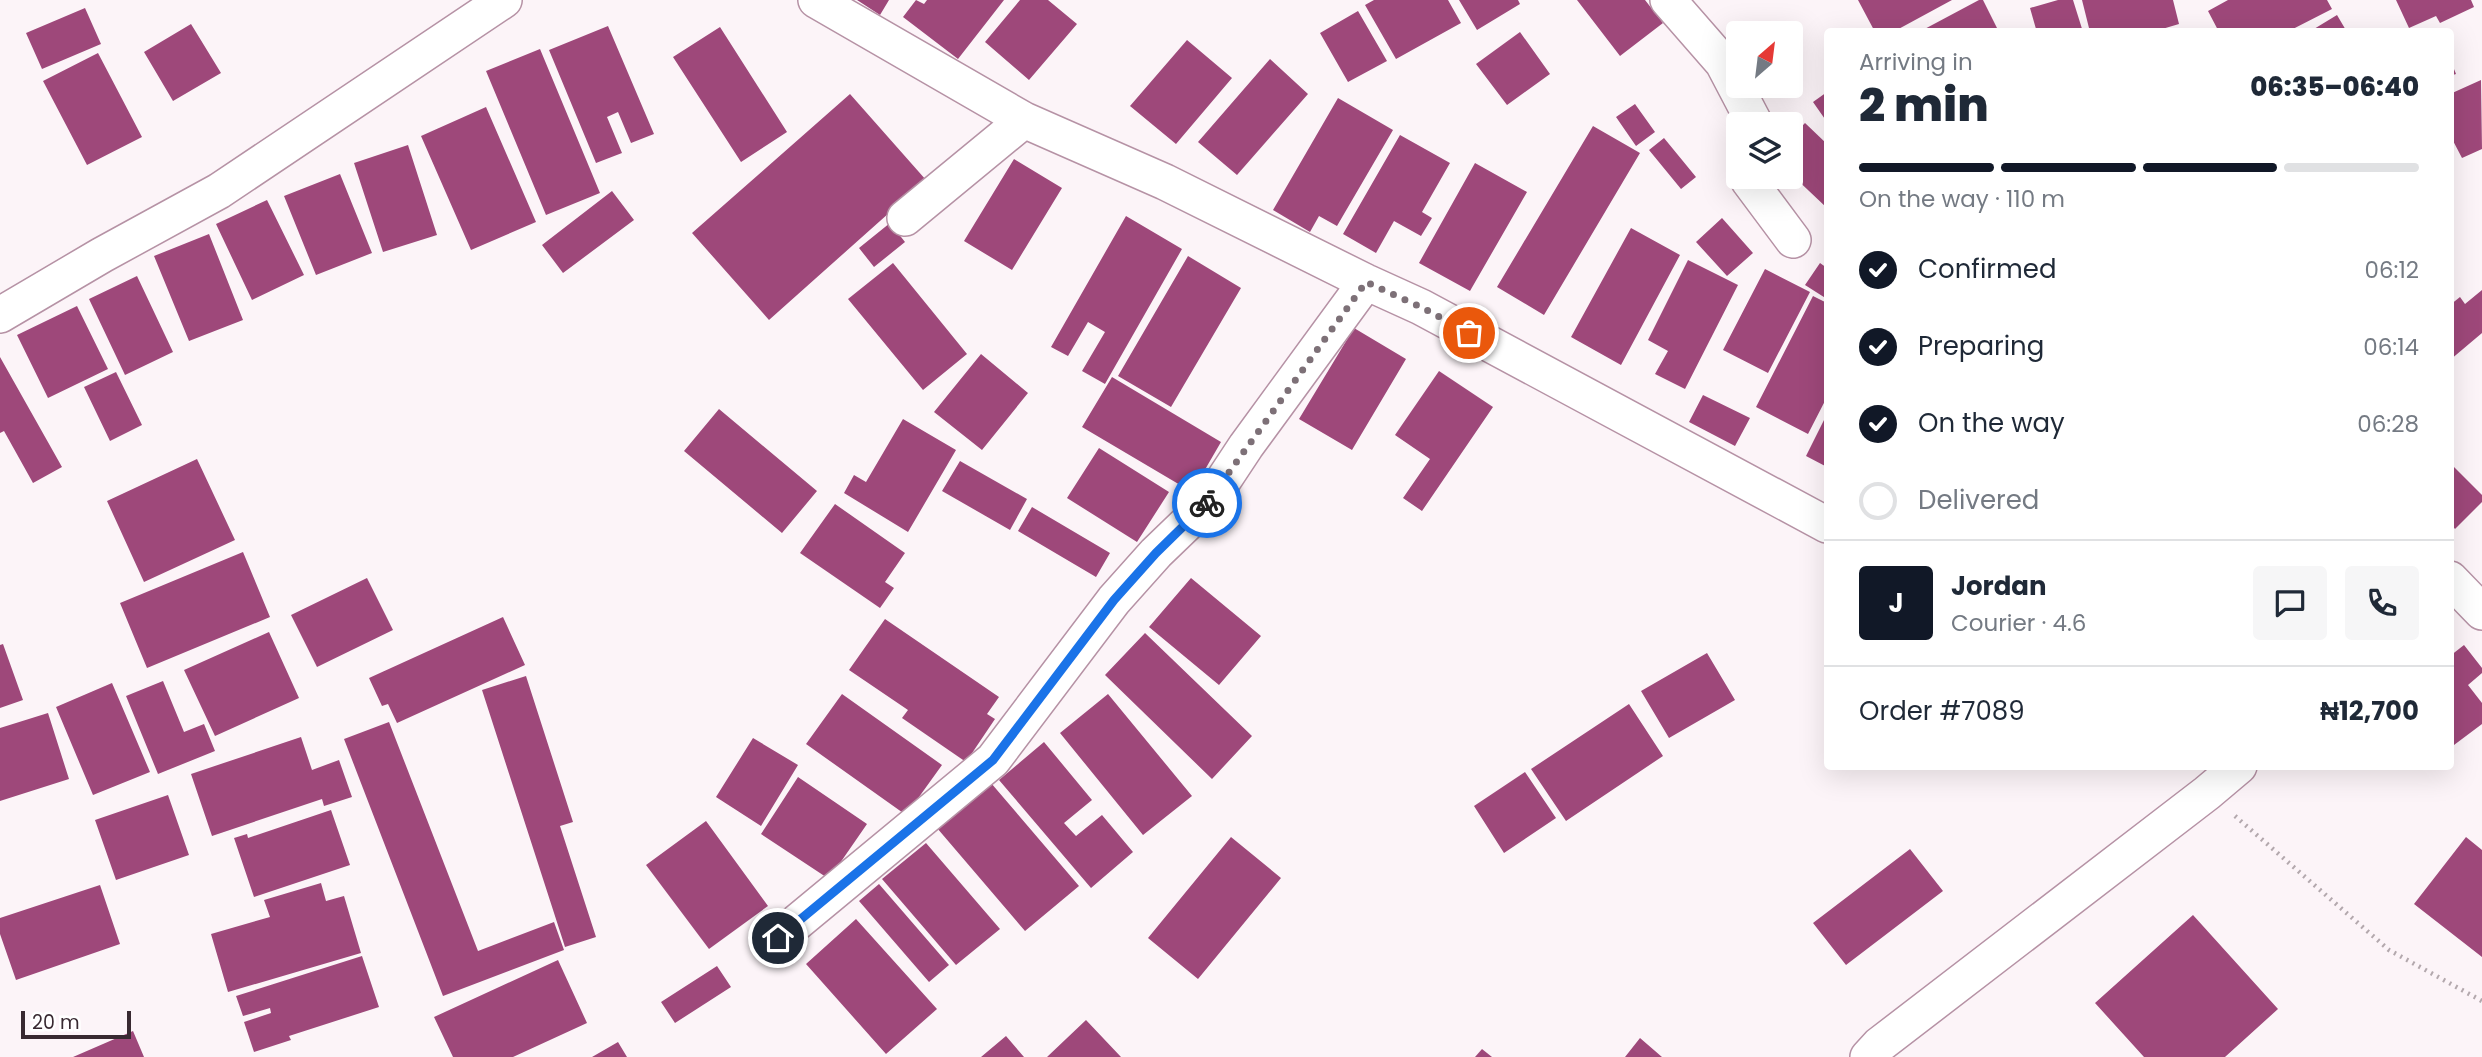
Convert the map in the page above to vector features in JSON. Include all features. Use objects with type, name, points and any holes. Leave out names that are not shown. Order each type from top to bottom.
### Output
[{"type":"street","points":[[0,315],[219,191],[504,0]]},
{"type":"street","points":[[816,0],[1024,120],[1165,182],[1421,307],[1824,523]]},
{"type":"street","points":[[1668,0],[1724,63],[1749,112]]},
{"type":"street","points":[[905,218],[1024,120]]},
{"type":"street","points":[[1755,189],[1793,240]]},
{"type":"street","points":[[778,938],[993,760],[1114,600],[1156,553],[1209,502],[1246,446],[1366,282]]},
{"type":"street","points":[[1880,1053],[2234,770]]},
{"type":"path","points":[[2207,793],[2389,950],[2482,1002]]},
{"type":"building","points":[[857,0],[889,0],[880,15]]},
{"type":"building","points":[[916,0],[924,4],[927,0],[1004,0],[958,59],[903,17]]},
{"type":"building","points":[[1020,0],[1048,0],[1077,24],[1029,80],[985,42]]},
{"type":"building","points":[[1374,0],[1448,0],[1461,23],[1396,59],[1365,5]]},
{"type":"building","points":[[1459,0],[1518,0],[1520,4],[1477,30]]},
{"type":"building","points":[[1577,0],[1645,0],[1663,23],[1620,56]]},
{"type":"building","points":[[1858,0],[1952,0],[1900,28],[1873,28]]},
{"type":"building","points":[[1983,0],[1997,28],[1926,28]]},
{"type":"building","points":[[2058,0],[2073,0],[2082,28],[2036,28],[2030,8]]},
{"type":"building","points":[[2082,0],[2173,0],[2179,24],[2166,28],[2089,28]]},
{"type":"building","points":[[2228,0],[2327,0],[2332,9],[2295,28],[2217,28],[2208,11]]},
{"type":"building","points":[[2396,0],[2471,0],[2474,7],[2440,23],[2436,16],[2409,28]]},
{"type":"building","points":[[85,8],[101,44],[42,69],[26,33]]},
{"type":"building","points":[[1358,11],[1387,61],[1348,82],[1320,33]]},
{"type":"building","points":[[2337,15],[2345,28],[2316,28]]},
{"type":"building","points":[[191,24],[221,73],[173,101],[144,52]]},
{"type":"building","points":[[608,26],[654,134],[631,143],[618,112],[607,117],[622,153],[596,163],[549,50]]},
{"type":"building","points":[[720,27],[787,132],[741,162],[673,57]]},
{"type":"building","points":[[1520,32],[1550,74],[1507,105],[1476,64]]},
{"type":"building","points":[[1187,40],[1232,78],[1176,144],[1130,106]]},
{"type":"building","points":[[540,49],[600,193],[546,215],[486,71]]},
{"type":"building","points":[[98,53],[142,137],[87,165],[43,81]]},
{"type":"building","points":[[1270,59],[1308,94],[1237,175],[1198,142]]},
{"type":"building","points":[[2481,80],[2482,149],[2462,158],[2454,143],[2454,92]]},
{"type":"building","points":[[850,94],[926,180],[769,320],[692,233]]},
{"type":"building","points":[[1824,94],[1824,118],[1813,102]]},
{"type":"building","points":[[1338,98],[1393,130],[1337,226],[1319,216],[1310,232],[1273,210]]},
{"type":"building","points":[[1635,104],[1655,132],[1636,146],[1616,117]]},
{"type":"building","points":[[486,107],[536,222],[471,250],[421,136]]},
{"type":"building","points":[[1805,123],[1824,141],[1824,205],[1803,185]]},
{"type":"building","points":[[1593,126],[1640,153],[1544,315],[1497,287]]},
{"type":"building","points":[[1400,135],[1450,163],[1422,212],[1432,218],[1421,236],[1394,221],[1376,253],[1343,234]]},
{"type":"building","points":[[1664,138],[1696,177],[1681,189],[1649,150]]},
{"type":"building","points":[[408,145],[437,235],[383,252],[354,163]]},
{"type":"building","points":[[1014,159],[1062,188],[1012,270],[964,241]]},
{"type":"building","points":[[1475,163],[1527,192],[1470,291],[1419,263]]},
{"type":"building","points":[[340,174],[372,253],[316,275],[284,196]]},
{"type":"building","points":[[612,191],[634,220],[563,273],[542,245]]},
{"type":"building","points":[[267,200],[304,275],[252,300],[216,224]]},
{"type":"building","points":[[1126,216],[1182,249],[1105,384],[1082,371],[1105,332],[1088,322],[1068,356],[1051,347]]},
{"type":"building","points":[[1722,218],[1753,253],[1727,276],[1696,242]]},
{"type":"building","points":[[890,223],[905,242],[874,267],[859,248]]},
{"type":"building","points":[[1631,228],[1680,255],[1621,365],[1571,337]]},
{"type":"building","points":[[209,234],[243,320],[189,341],[154,256]]},
{"type":"building","points":[[1188,256],[1241,288],[1171,407],[1118,376]]},
{"type":"building","points":[[1688,260],[1738,285],[1685,389],[1655,374],[1668,351],[1648,340]]},
{"type":"building","points":[[893,263],[967,354],[923,390],[848,299]]},
{"type":"building","points":[[1820,263],[1824,266],[1824,297],[1805,285]]},
{"type":"building","points":[[1765,269],[1810,292],[1768,373],[1723,350]]},
{"type":"building","points":[[137,276],[173,352],[125,375],[89,299]]},
{"type":"building","points":[[2482,290],[2482,333],[2454,357],[2454,302],[2460,297],[2465,304]]},
{"type":"building","points":[[1813,296],[1824,302],[1824,403],[1808,434],[1756,407]]},
{"type":"building","points":[[77,306],[108,369],[48,398],[17,335]]},
{"type":"building","points":[[1354,328],[1406,359],[1352,450],[1299,419]]},
{"type":"building","points":[[981,354],[1028,393],[982,450],[934,412]]},
{"type":"building","points":[[0,357],[62,467],[33,483],[4,431],[0,433]]},
{"type":"building","points":[[1439,371],[1493,407],[1422,511],[1403,498],[1430,459],[1395,435]]},
{"type":"building","points":[[116,372],[142,425],[110,441],[84,387]]},
{"type":"building","points":[[1112,377],[1221,442],[1192,492],[1082,427]]},
{"type":"building","points":[[1703,395],[1750,418],[1735,446],[1689,422]]},
{"type":"building","points":[[719,409],[817,491],[782,533],[684,451]]},
{"type":"building","points":[[903,419],[956,450],[908,532],[844,493],[854,475],[866,482]]},
{"type":"building","points":[[1824,420],[1824,465],[1806,456]]},
{"type":"building","points":[[1099,448],[1169,492],[1137,542],[1067,498]]},
{"type":"building","points":[[197,459],[235,540],[144,582],[107,501]]},
{"type":"building","points":[[960,461],[1027,499],[1010,530],[942,491]]},
{"type":"building","points":[[2454,467],[2482,495],[2482,502],[2455,529]]},
{"type":"building","points":[[835,504],[905,553],[885,582],[894,588],[880,608],[800,553]]},
{"type":"building","points":[[1032,507],[1110,553],[1096,577],[1018,531]]},
{"type":"building","points":[[243,552],[270,617],[147,668],[120,603]]},
{"type":"building","points":[[367,578],[393,630],[317,667],[291,615]]},
{"type":"building","points":[[1191,578],[1261,636],[1219,685],[1149,627]]},
{"type":"building","points":[[503,617],[525,665],[397,723],[388,704],[382,706],[369,678]]},
{"type":"building","points":[[885,619],[999,697],[987,714],[995,719],[966,762],[902,718],[908,710],[849,670]]},
{"type":"building","points":[[269,632],[299,698],[215,736],[184,670]]},
{"type":"building","points":[[1145,633],[1252,736],[1212,779],[1105,675]]},
{"type":"building","points":[[3,644],[23,700],[0,708],[0,645]]},
{"type":"building","points":[[2464,645],[2482,668],[2482,673],[2468,685],[2482,703],[2482,724],[2454,745],[2454,653]]},
{"type":"building","points":[[1707,653],[1735,700],[1669,738],[1641,691]]},
{"type":"building","points":[[526,676],[573,822],[560,826],[596,937],[565,947],[482,690]]},
{"type":"building","points":[[163,681],[184,732],[204,724],[215,751],[158,774],[126,696]]},
{"type":"building","points":[[112,683],[150,772],[93,795],[56,707]]},
{"type":"building","points":[[842,694],[942,765],[906,815],[806,744]]},
{"type":"building","points":[[1108,694],[1192,796],[1143,835],[1060,733]]},
{"type":"building","points":[[1629,704],[1663,756],[1566,821],[1531,769]]},
{"type":"building","points":[[48,713],[69,779],[0,801],[0,728]]},
{"type":"building","points":[[389,722],[478,951],[554,922],[564,950],[443,996],[344,739]]},
{"type":"building","points":[[301,737],[312,770],[339,760],[352,797],[324,806],[322,799],[212,836],[191,774]]},
{"type":"building","points":[[753,738],[798,765],[761,826],[716,797]]},
{"type":"building","points":[[1044,742],[1092,800],[1064,823],[1076,836],[1102,815],[1133,852],[1091,888],[999,780]]},
{"type":"building","points":[[1525,772],[1556,818],[1504,853],[1474,806]]},
{"type":"building","points":[[798,777],[867,824],[829,879],[761,834]]},
{"type":"building","points":[[991,783],[1079,886],[1025,931],[937,828]]},
{"type":"building","points":[[168,795],[189,855],[116,880],[95,820]]},
{"type":"building","points":[[331,810],[350,865],[254,897],[234,838],[247,834],[248,838]]},
{"type":"building","points":[[706,821],[768,906],[709,949],[646,865]]},
{"type":"building","points":[[1231,837],[1281,878],[1198,979],[1148,938]]},
{"type":"building","points":[[2466,837],[2482,850],[2482,957],[2414,904]]},
{"type":"building","points":[[926,843],[1000,929],[956,965],[882,879]]},
{"type":"building","points":[[1910,849],[1943,891],[1846,965],[1813,923]]},
{"type":"building","points":[[321,883],[326,901],[344,896],[361,953],[228,992],[211,934],[270,917],[264,900]]},
{"type":"building","points":[[879,884],[949,965],[929,982],[859,901]]},
{"type":"building","points":[[100,885],[120,944],[16,980],[0,934],[0,918]]},
{"type":"building","points":[[2193,915],[2278,1009],[2225,1057],[2144,1057],[2095,1003]]},
{"type":"building","points":[[856,919],[937,1009],[886,1054],[806,964]]},
{"type":"building","points":[[362,956],[379,1007],[289,1036],[291,1040],[254,1052],[244,1022],[271,1013],[270,1008],[243,1016],[236,996]]},
{"type":"building","points":[[558,960],[587,1023],[513,1057],[453,1057],[434,1017]]},
{"type":"building","points":[[717,966],[731,987],[675,1023],[661,1002]]},
{"type":"building","points":[[1086,1020],[1121,1057],[1047,1057]]},
{"type":"building","points":[[133,1031],[144,1057],[73,1057]]},
{"type":"building","points":[[1006,1036],[1024,1057],[981,1057]]},
{"type":"building","points":[[1640,1038],[1662,1057],[1625,1057]]},
{"type":"building","points":[[618,1042],[627,1057],[592,1057]]},
{"type":"building","points":[[1482,1049],[1492,1057],[1475,1057]]},
{"type":"way so far","points":[[1207,503],[1366,282],[1469,333]]},
{"type":"route","points":[[778,938],[993,760],[1114,600],[1156,553],[1207,503]]}]
